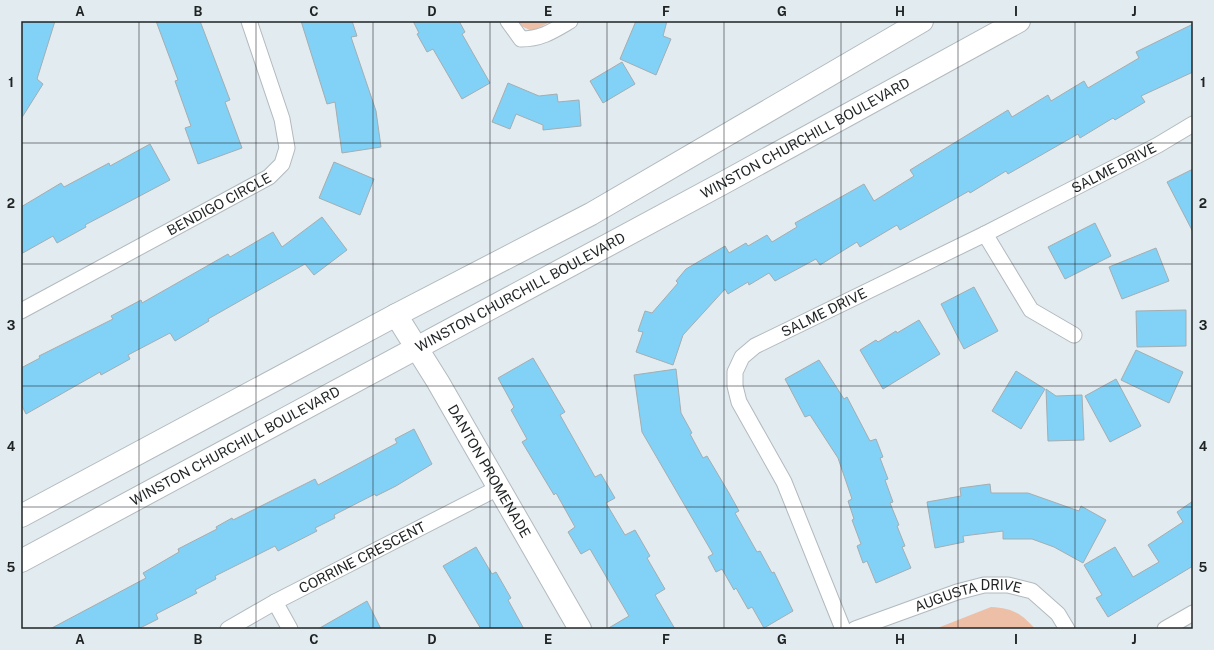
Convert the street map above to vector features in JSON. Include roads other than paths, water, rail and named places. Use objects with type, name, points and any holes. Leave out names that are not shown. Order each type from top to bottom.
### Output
[{"type":"main road","points":[[21,516],[396,315],[591,214],[922,21]]},
{"type":"main road","name":"WINSTON CHURCHILL BOULEVARD","points":[[21,561],[1019,21]]},
{"type":"main road","name":"DANTON PROMENADE","points":[[396,315],[417,348],[580,629]]},
{"type":"street","name":"BENDIGO CIRCLE","points":[[21,312],[269,176],[282,164],[287,148],[282,119],[249,21]]},
{"type":"street","points":[[508,21],[521,39],[536,39],[550,33],[570,21]]},
{"type":"street","name":"SALME DRIVE","points":[[843,629],[784,482],[739,402],[735,386],[735,372],[742,357],[755,346],[985,234],[1158,145],[1172,135],[1193,124]]},
{"type":"street","points":[[985,234],[1031,310],[1074,335]]},
{"type":"street","name":"CORRINE CRESCENT","points":[[228,629],[275,602],[498,488]]},
{"type":"street","name":"AUGUSTA DRIVE","points":[[856,629],[957,592],[984,585],[1008,585],[1032,592],[1058,614],[1067,629]]},
{"type":"street","points":[[275,602],[290,629]]},
{"type":"street","points":[[1165,629],[1193,613]]}]
